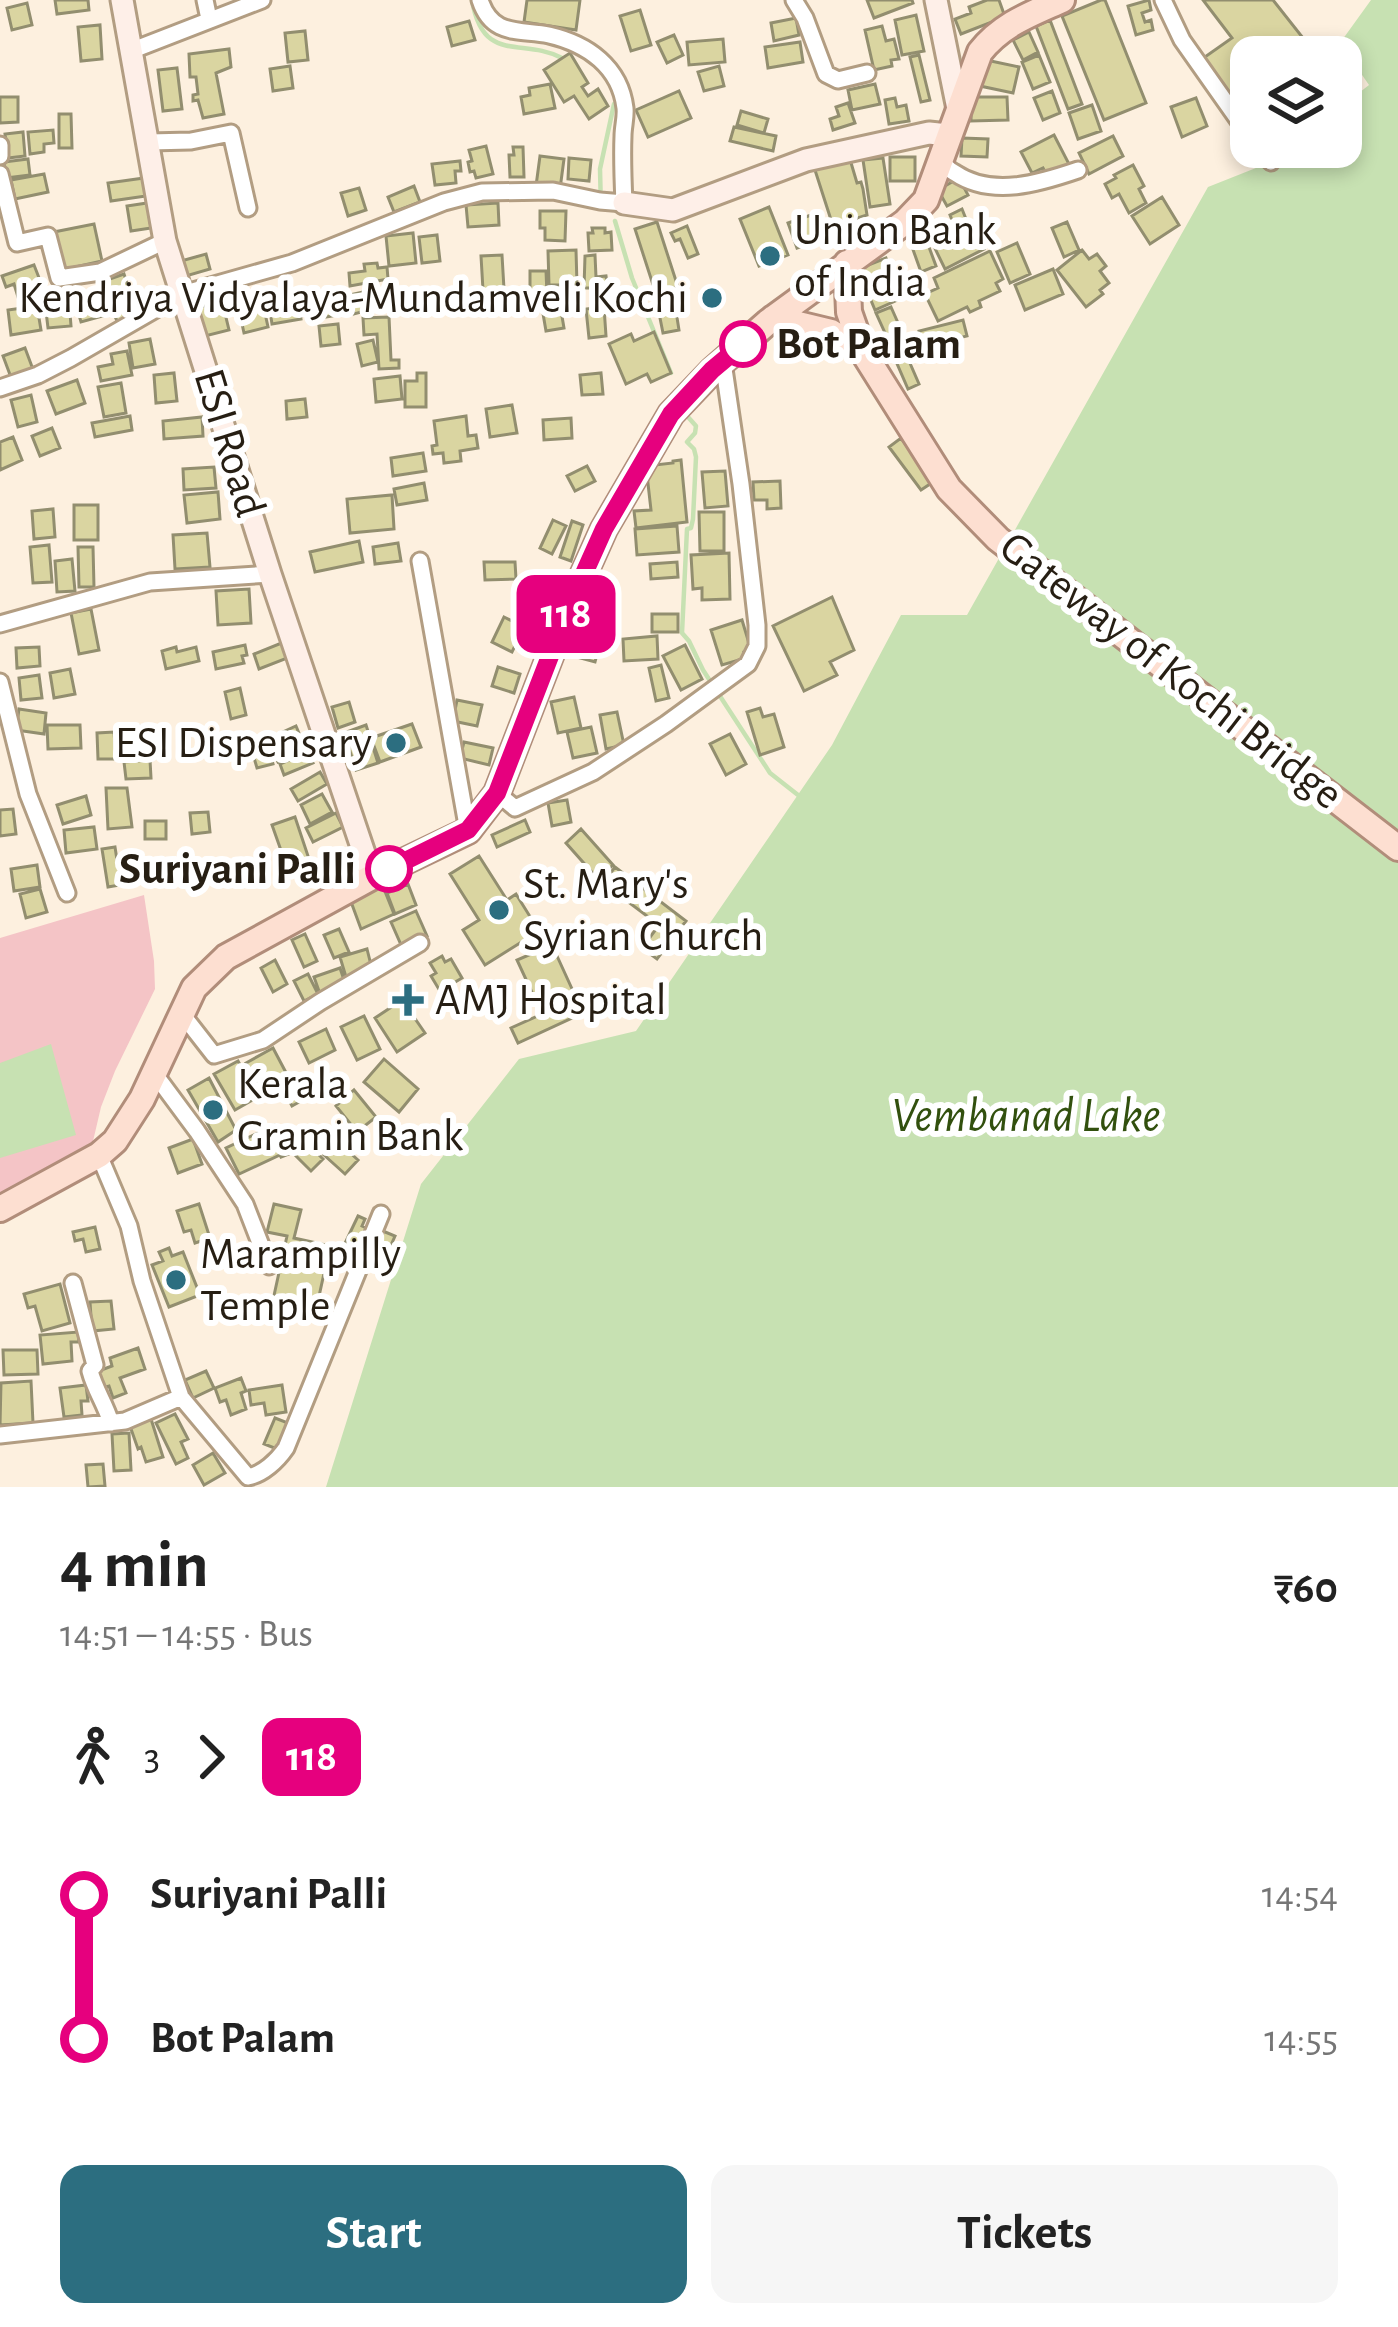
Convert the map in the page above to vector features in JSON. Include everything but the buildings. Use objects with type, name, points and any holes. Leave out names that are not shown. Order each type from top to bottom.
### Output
[{"type":"main road","name":"ESI Road","points":[[122,0],[165,241],[372,877]]},
{"type":"main road","points":[[936,0],[958,110]]},
{"type":"main road","points":[[0,1209],[99,1155],[115,1141],[142,1099],[194,988],[226,957],[468,830],[497,793],[604,529],[671,414],[773,318],[905,222],[926,200],[980,52],[992,36],[1016,20],[1062,0]]},
{"type":"main road","points":[[624,203],[677,209],[806,160],[929,133],[948,135]]},
{"type":"main road","points":[[848,263],[849,312],[863,352]]},
{"type":"main road","points":[[811,290],[863,352]]},
{"type":"main road","points":[[773,318],[831,332],[863,352]]},
{"type":"main road","name":"Gateway of Kochi Bridge","points":[[863,352],[950,489],[998,539],[1398,848]]},
{"type":"street","points":[[205,0],[209,20]]},
{"type":"street","points":[[133,50],[262,0]]},
{"type":"street","points":[[0,386],[55,367],[182,294],[292,263],[444,202],[482,192],[553,191],[624,203],[626,110],[609,66],[597,55],[548,35],[503,28],[488,19],[480,0]]},
{"type":"street","points":[[794,0],[826,74],[838,80],[867,73]]},
{"type":"street","points":[[1163,0],[1182,40],[1230,108]]},
{"type":"street","points":[[149,142],[231,133],[248,208]]},
{"type":"street","points":[[0,145],[0,156]]},
{"type":"street","points":[[940,161],[952,172],[1006,187],[1078,170]]},
{"type":"street","points":[[0,174],[17,243],[48,236],[59,278],[100,272],[165,241]]},
{"type":"street","points":[[497,793],[515,808],[592,772],[748,664],[758,646],[723,362]]},
{"type":"street","points":[[420,561],[468,830]]},
{"type":"street","points":[[0,624],[150,581],[270,574]]},
{"type":"street","points":[[0,682],[28,794],[67,892]]},
{"type":"street","points":[[182,1014],[214,1055],[263,1040],[420,944]]},
{"type":"street","points":[[154,1073],[245,1204],[269,1266]]},
{"type":"street","points":[[99,1155],[129,1226],[181,1397],[248,1477],[278,1460],[286,1448],[381,1214]]},
{"type":"street","points":[[73,1283],[95,1364],[90,1371],[94,1387],[102,1395],[111,1423]]},
{"type":"street","points":[[0,1435],[124,1421],[181,1397]]},
{"type":"shaded area","points":[[144,895],[155,989],[115,1071],[90,1154],[0,1203],[0,938]]},
{"type":"water","name":"Vembanad Lake","points":[[1371,0],[1398,0],[1398,1487],[326,1487],[421,1184],[519,1059],[636,1031],[832,745],[901,615],[967,615],[1208,187],[1256,168],[1362,168],[1362,90],[1369,85],[1362,75],[1362,36],[1345,36]]},
{"type":"water","points":[[51,1044],[76,1135],[0,1158],[0,1063]]},
{"type":"waterway","points":[[472,0],[477,20],[495,41],[562,58]]},
{"type":"waterway","points":[[601,209],[600,169],[614,104]]},
{"type":"waterway","points":[[615,221],[632,278],[671,373]]},
{"type":"waterway","points":[[688,417],[696,426],[687,442],[696,457],[682,633],[770,773],[798,795]]},
{"type":"bus line","name":"118","points":[[389,869],[468,830],[497,793],[604,529],[671,414],[743,344]]},
{"type":"place","name":"Union Bank of India","points":[[770,256]]},
{"type":"place","name":"Kendriya Vidyalaya-Mundamveli Kochi","points":[[712,298]]},
{"type":"place","name":"Bot Palam","points":[[743,344]]},
{"type":"place","name":"ESI Dispensary","points":[[396,743]]},
{"type":"place","name":"Suriyani Palli","points":[[389,869]]},
{"type":"place","name":"St. Mary's Syrian Church","points":[[499,910]]},
{"type":"place","name":"AMJ Hospital","points":[[408,1000]]},
{"type":"place","name":"Kerala Gramin Bank","points":[[213,1110]]},
{"type":"place","name":"Marampilly Temple","points":[[176,1280]]}]
